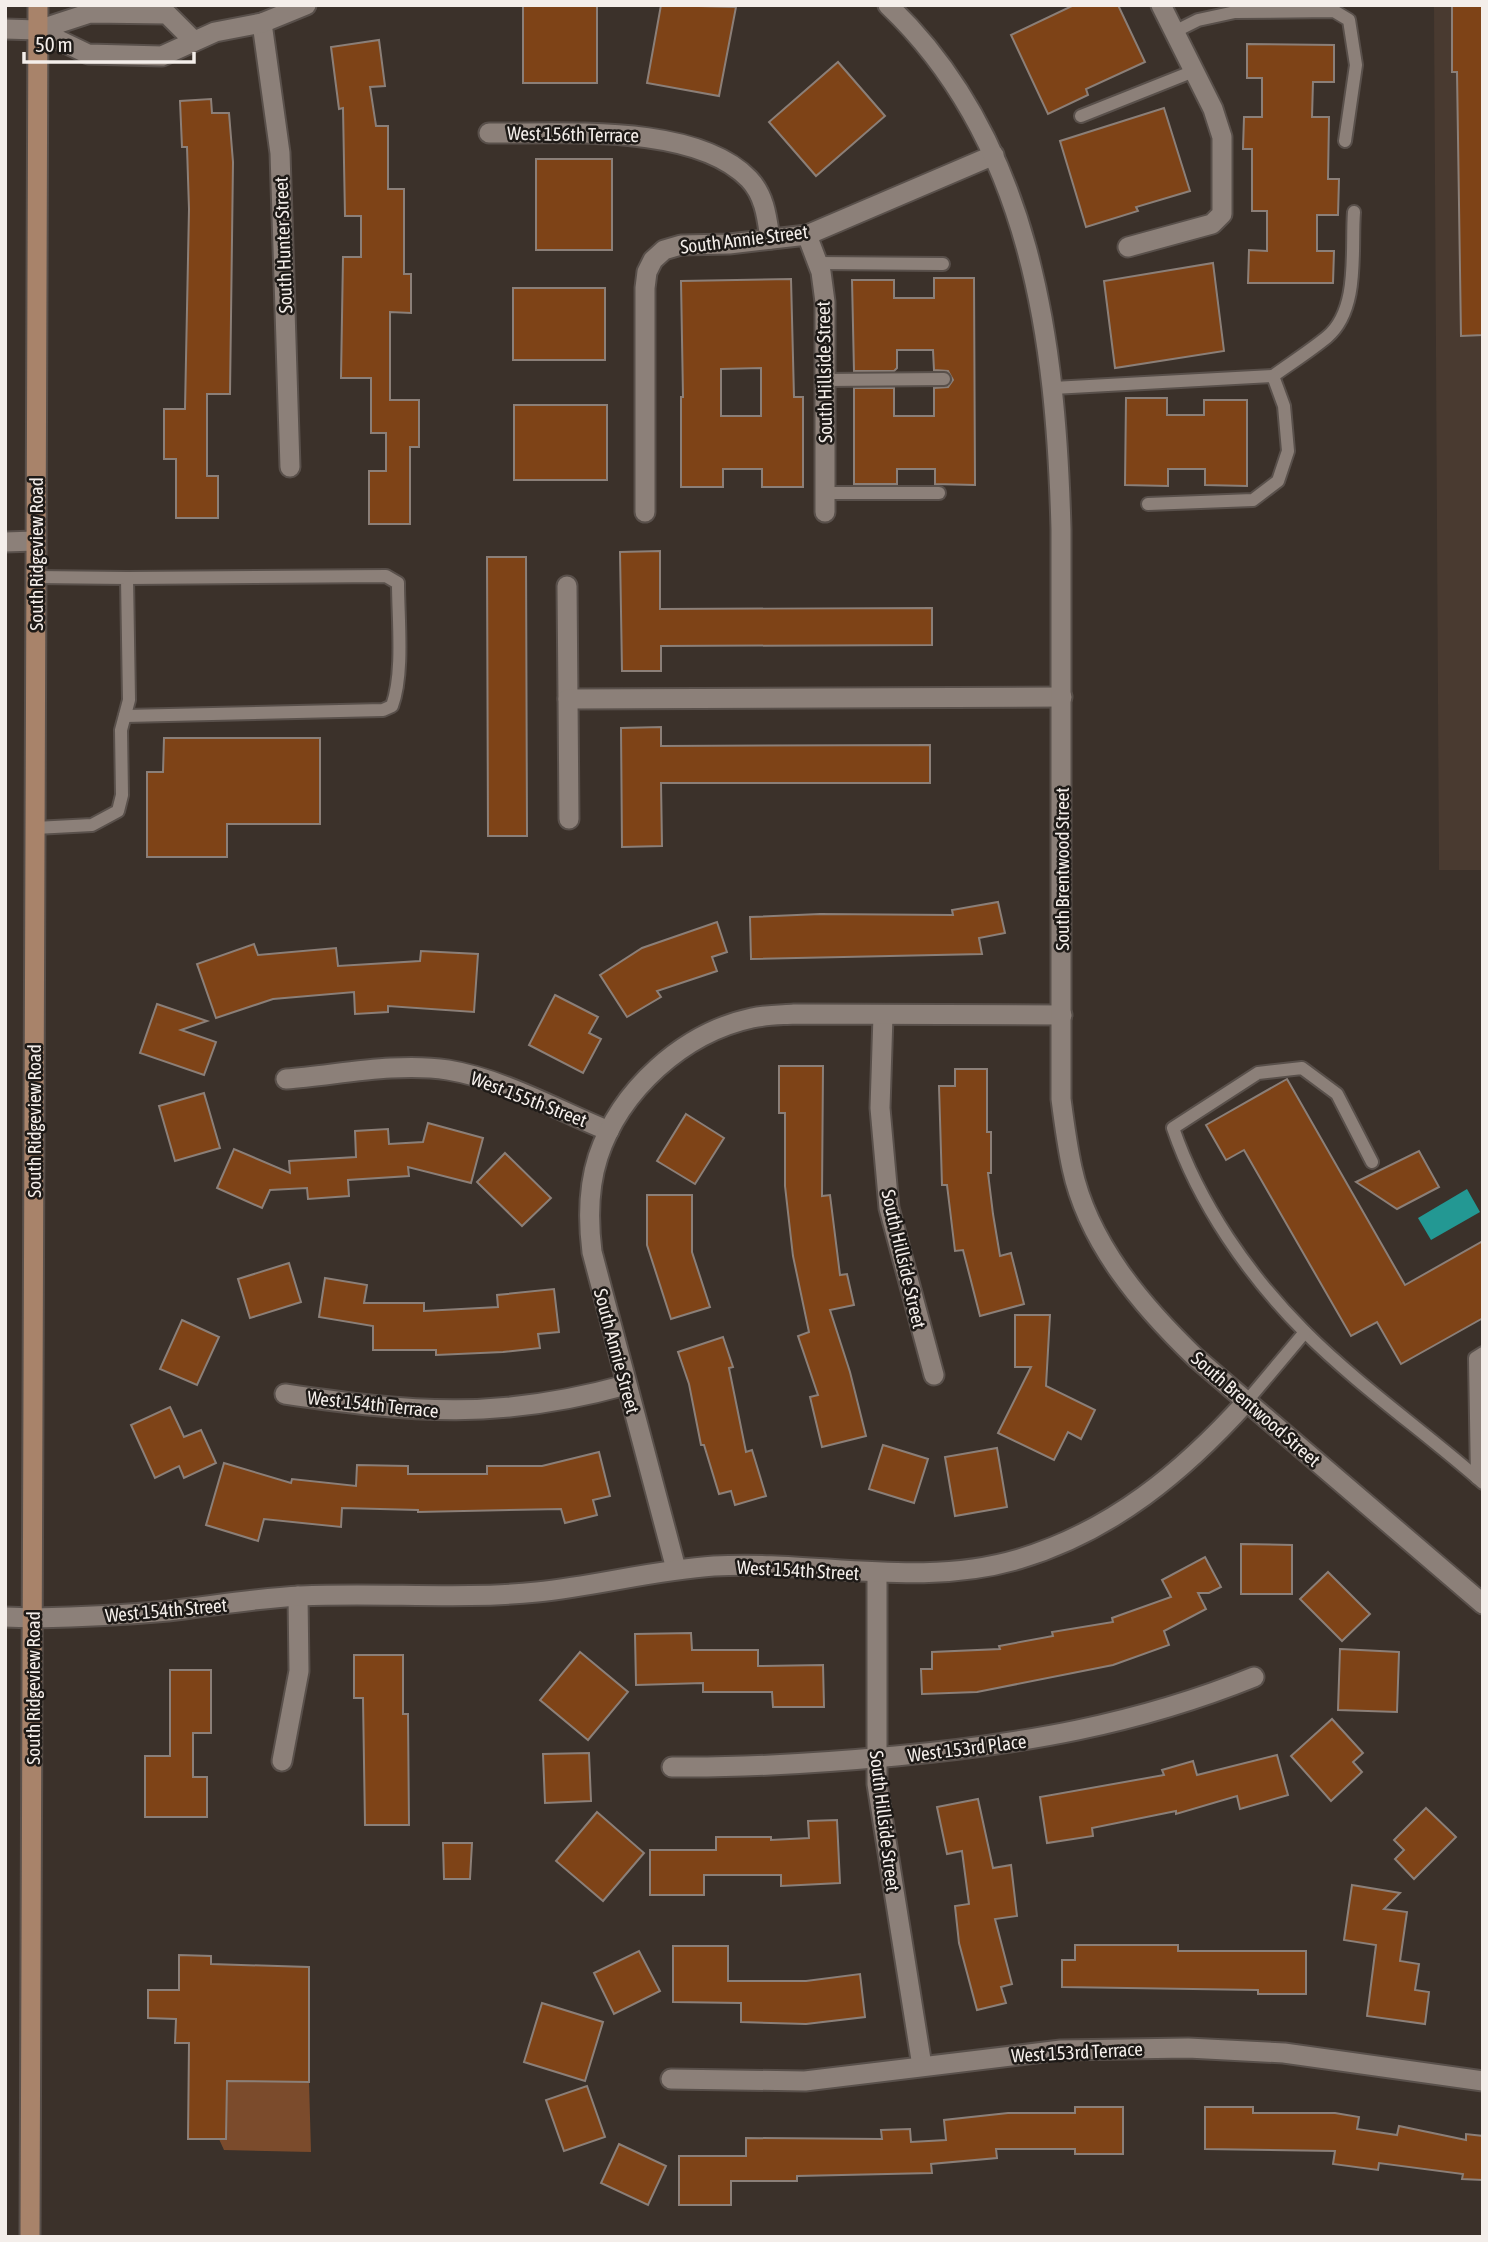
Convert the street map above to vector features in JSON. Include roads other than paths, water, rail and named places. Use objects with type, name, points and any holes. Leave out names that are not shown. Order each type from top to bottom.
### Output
[{"type":"main road","name":"South Ridgeview Road","points":[[30,2237],[37,5]]},
{"type":"street","points":[[37,30],[88,54],[162,56],[215,32],[262,23],[306,5]]},
{"type":"street","name":"South Brentwood Street","points":[[888,5],[936,57],[964,96],[994,155],[1035,277],[1053,387],[1060,493],[1061,1099],[1072,1170],[1098,1234],[1125,1281],[1152,1316],[1247,1401],[1480,1597]]},
{"type":"street","points":[[5,29],[37,30],[90,13],[167,14],[194,41]]},
{"type":"street","points":[[1128,247],[1212,224],[1222,214],[1222,137],[1213,109],[1167,17]]},
{"type":"street","name":"South Hunter Street","points":[[262,23],[280,153],[290,467]]},
{"type":"street","name":"West 156th Terrace","points":[[489,133],[653,136],[694,149],[729,164],[749,180],[764,203],[770,239]]},
{"type":"street","name":"South Annie Street","points":[[645,512],[647,272],[653,260],[664,250],[681,245],[807,235],[994,155]]},
{"type":"street","name":"South Hillside Street","points":[[807,235],[817,263],[825,302],[825,503]]},
{"type":"street","points":[[5,542],[36,541]]},
{"type":"street","points":[[567,586],[569,818]]},
{"type":"street","points":[[568,699],[1062,697]]},
{"type":"street","name":"West 155th Street","points":[[286,1079],[416,1068],[447,1070],[476,1077],[609,1131],[644,1082],[668,1059],[724,1027],[752,1018],[794,1014],[1062,1015]]},
{"type":"street","name":"South Hillside Street","points":[[883,1016],[880,1108],[889,1208],[934,1375]]},
{"type":"street","name":"South Annie Street","points":[[609,1131],[594,1174],[588,1220],[601,1292],[676,1569]]},
{"type":"street","name":"West 154th Terrace","points":[[285,1394],[399,1410],[478,1411],[537,1406],[626,1385]]},
{"type":"street","name":"West 154th Street","points":[[5,1617],[151,1612],[298,1596],[537,1592],[676,1569],[744,1567],[877,1575],[971,1569],[1017,1560],[1067,1542],[1114,1517],[1199,1454],[1247,1401]]},
{"type":"street","name":"South Hillside Street","points":[[877,1575],[875,1758],[922,2066]]},
{"type":"street","points":[[282,1761],[299,1671],[298,1596]]},
{"type":"street","name":"West 153rd Place","points":[[672,1767],[752,1768],[983,1748],[1083,1731],[1192,1702],[1254,1677]]},
{"type":"street","name":"West 153rd Terrace","points":[[671,2079],[805,2081],[1061,2050],[1188,2048],[1284,2053],[1483,2081]]},
{"type":"lane","points":[[1167,17],[1198,20],[1235,12],[1334,11],[1349,20],[1356,65],[1345,141]]},
{"type":"lane","points":[[1081,116],[1194,71]]},
{"type":"lane","points":[[1053,387],[1273,376],[1329,335],[1347,305],[1352,279],[1354,212]]},
{"type":"lane","points":[[817,263],[943,264]]},
{"type":"lane","points":[[1148,504],[1253,500],[1278,481],[1288,451],[1284,406],[1273,376]]},
{"type":"lane","points":[[825,380],[944,379]]},
{"type":"lane","points":[[825,503],[939,493]]},
{"type":"lane","points":[[36,577],[386,576],[398,583],[397,693],[392,706],[383,710],[125,716]]},
{"type":"lane","points":[[35,828],[92,825],[118,811],[122,795],[121,730],[129,700],[127,578]]},
{"type":"lane","points":[[1372,1163],[1337,1094],[1302,1068],[1258,1073],[1173,1128],[1181,1150],[1237,1254],[1305,1332],[1480,1481]]},
{"type":"lane","points":[[1247,1401],[1305,1332]]},
{"type":"lane","points":[[1480,1481],[1475,1358],[1483,1353]]},
{"type":"water","points":[[1467,1189],[1480,1212],[1431,1240],[1418,1218]]}]
